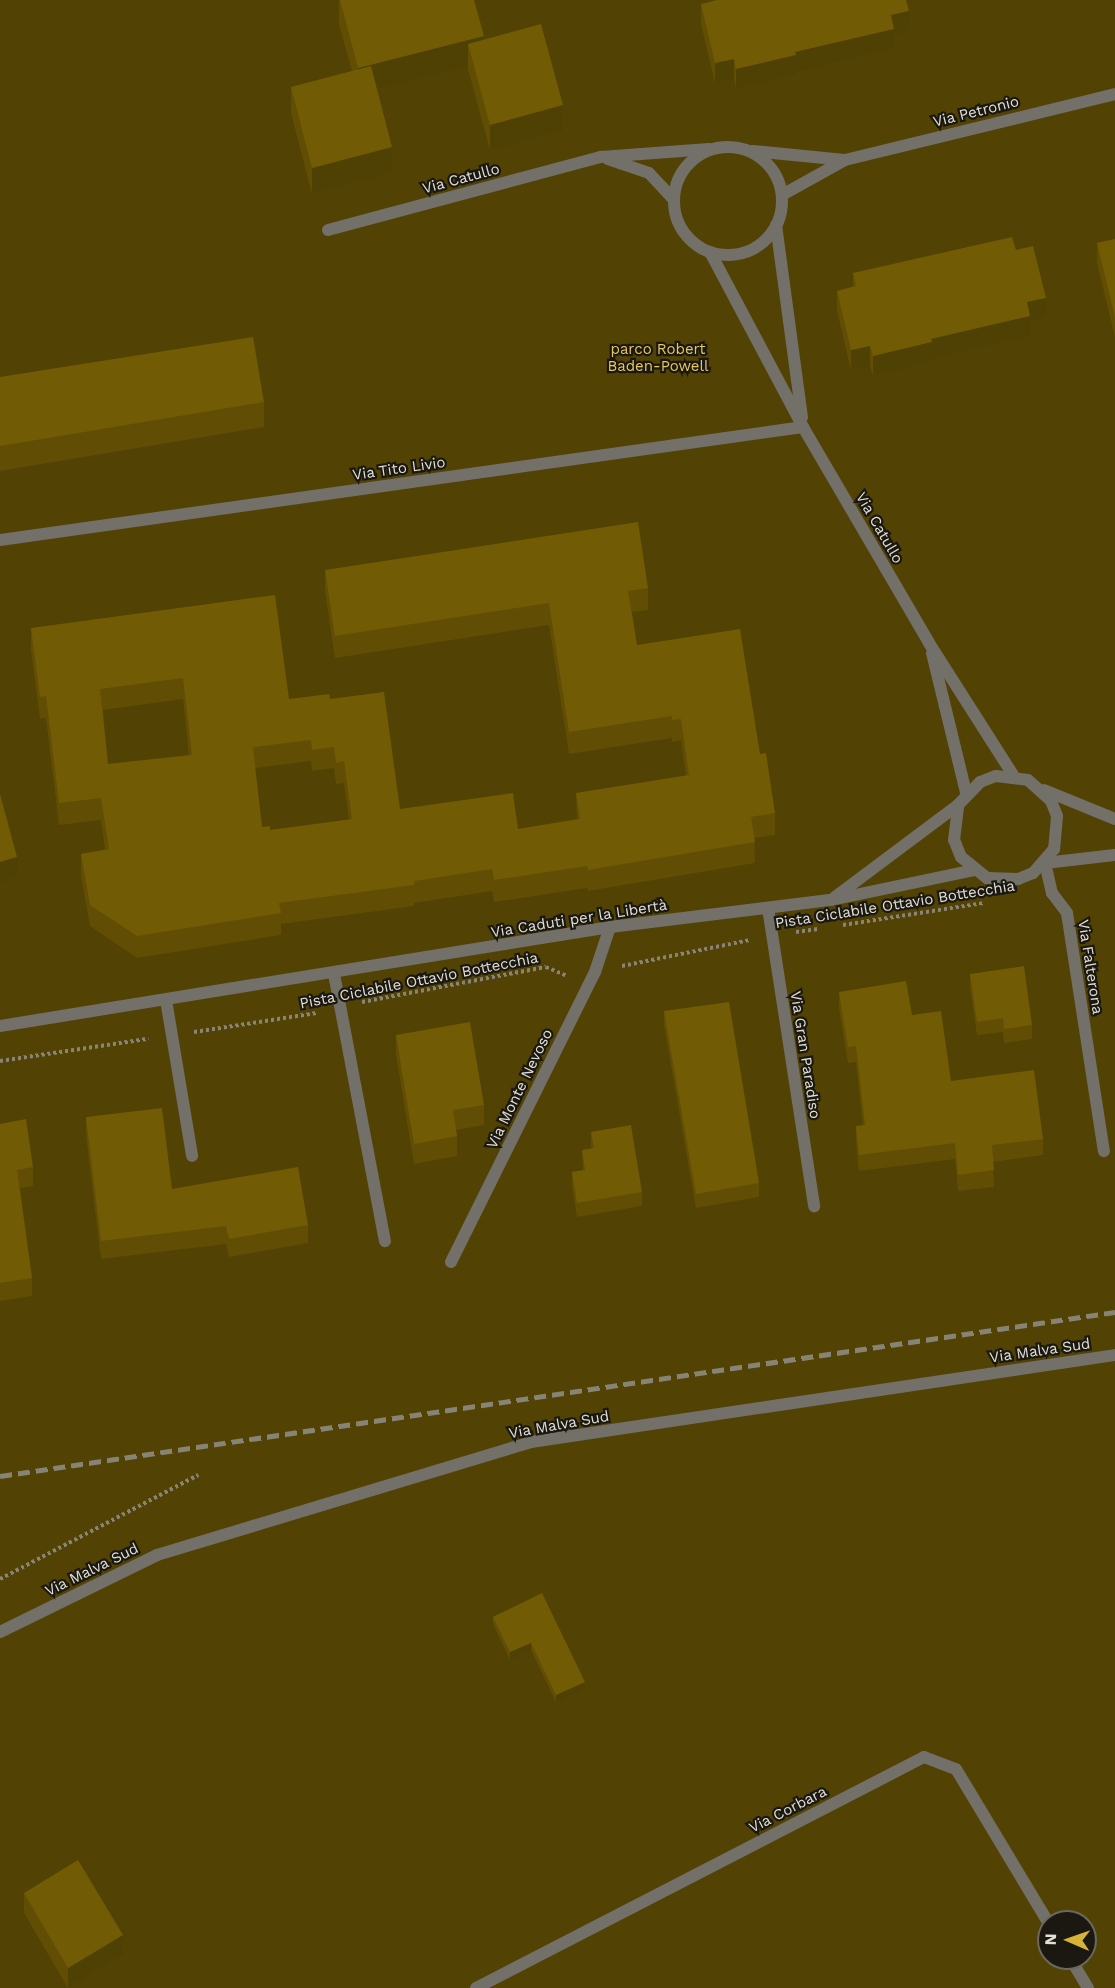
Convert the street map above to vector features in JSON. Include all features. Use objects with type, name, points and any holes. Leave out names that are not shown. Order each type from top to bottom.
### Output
[{"type":"street","name":"Via Petronio","points":[[782,195],[844,160],[1115,94]]},
{"type":"street","name":"Via Catullo","points":[[328,230],[601,157],[709,150],[729,146],[750,151]]},
{"type":"street","points":[[673,199],[684,169],[709,150]]},
{"type":"street","name":"Via Petronio","points":[[750,151],[844,160]]},
{"type":"street","points":[[750,151],[772,168],[782,195]]},
{"type":"street","name":"Via Catullo","points":[[601,157],[649,172],[673,199],[683,232],[710,252],[803,428],[929,643]]},
{"type":"street","name":"Via Catullo","points":[[782,195],[776,225],[803,428]]},
{"type":"street","points":[[710,252],[741,254],[768,238],[776,225]]},
{"type":"street","name":"Via Tito Livio","points":[[0,540],[803,428]]},
{"type":"street","points":[[929,643],[1013,775]]},
{"type":"street","points":[[929,643],[966,793]]},
{"type":"street","points":[[831,900],[958,805],[966,793],[996,776],[1013,775],[1115,819]]},
{"type":"street","points":[[958,805],[954,840],[961,857],[974,870],[1003,881],[1033,873],[1045,863],[1054,849],[1057,816],[1040,788]]},
{"type":"street","points":[[1045,863],[1115,855]]},
{"type":"street","name":"Via Falterona","points":[[1045,863],[1052,893],[1067,913],[1104,1151]]},
{"type":"street","name":"Via Caduti per la Libertà","points":[[0,1026],[334,974],[610,927],[831,900],[974,870]]},
{"type":"street","name":"Via Gran Paradiso","points":[[768,908],[814,1206]]},
{"type":"street","name":"Via Monte Nevoso","points":[[451,1262],[595,972],[610,927]]},
{"type":"street","points":[[334,974],[385,1241]]},
{"type":"street","points":[[166,1000],[192,1156]]},
{"type":"street","name":"Via Malva Sud","points":[[0,1632],[157,1554],[531,1442],[1115,1355]]},
{"type":"street","name":"Via Corbara","points":[[476,1988],[924,1757],[956,1769],[1041,1910]]},
{"type":"street","points":[[1077,1970],[1088,1988]]},
{"type":"path","name":"Pista Ciclabile Ottavio Bottecchia","points":[[841,925],[993,902]]},
{"type":"path","name":"Pista Ciclabile Ottavio Bottecchia","points":[[0,1061],[342,1009],[374,998],[546,968],[564,977],[595,972],[771,936],[829,927]]},
{"type":"path","points":[[0,1579],[198,1475]]},
{"type":"green space","name":"parco Robert Baden-Powell","points":[[0,0],[1115,0],[1115,1988],[0,1988]]},
{"type":"building","points":[[340,0],[474,0],[484,36],[358,68]]},
{"type":"building","points":[[717,0],[906,0],[909,11],[891,15],[894,29],[795,52],[796,55],[736,69],[734,59],[715,63],[701,4]]},
{"type":"building","points":[[541,24],[563,105],[490,125],[468,44]]},
{"type":"building","points":[[371,66],[392,147],[312,168],[291,87]]},
{"type":"building","points":[[1012,237],[1016,250],[1033,246],[1046,298],[1027,302],[1030,316],[931,339],[932,342],[873,356],[870,346],[851,350],[837,291],[856,286],[853,273]]},
{"type":"building","points":[[1115,239],[1115,317],[1097,243]]},
{"type":"building","points":[[253,337],[264,402],[0,446],[0,377]]},
{"type":"building","points":[[638,522],[648,588],[628,591],[637,645],[740,629],[760,754],[766,753],[775,813],[751,817],[755,842],[588,870],[587,866],[494,880],[492,869],[414,881],[414,885],[279,903],[281,913],[137,936],[90,905],[81,854],[109,849],[101,798],[59,803],[46,696],[40,697],[31,628],[275,595],[289,699],[329,694],[330,699],[384,692],[400,809],[513,793],[518,829],[580,819],[576,793],[689,775],[681,719],[672,720],[672,716],[569,732],[549,603],[335,636],[325,570]],"holes":[[[183,678],[192,755],[108,764],[100,689]],[[311,740],[312,750],[334,747],[336,763],[344,761],[352,819],[270,830],[270,826],[262,827],[253,747]]]},
{"type":"building","points":[[0,794],[17,857],[0,862]]},
{"type":"building","points":[[1024,966],[1032,1025],[1004,1029],[1003,1018],[977,1022],[970,974]]},
{"type":"building","points":[[906,981],[912,1015],[941,1011],[951,1081],[1034,1070],[1043,1139],[992,1145],[994,1170],[958,1175],[955,1143],[859,1155],[856,1126],[865,1125],[856,1046],[848,1047],[839,992]]},
{"type":"building","points":[[729,1002],[759,1183],[696,1194],[664,1011]]},
{"type":"building","points":[[470,1022],[484,1105],[453,1110],[457,1136],[414,1144],[396,1035]]},
{"type":"building","points":[[162,1108],[172,1189],[298,1167],[308,1225],[229,1239],[226,1226],[101,1241],[86,1117]]},
{"type":"building","points":[[26,1119],[33,1167],[17,1170],[32,1278],[0,1283],[0,1124]]},
{"type":"building","points":[[631,1125],[642,1192],[577,1203],[572,1172],[585,1170],[582,1150],[594,1148],[591,1132]]},
{"type":"building","points":[[542,1593],[585,1682],[556,1695],[531,1643],[510,1652],[493,1617]]},
{"type":"building","points":[[78,1860],[123,1935],[68,1968],[24,1893]]},
{"type":"railway","points":[[0,1476],[1115,1312]]}]
